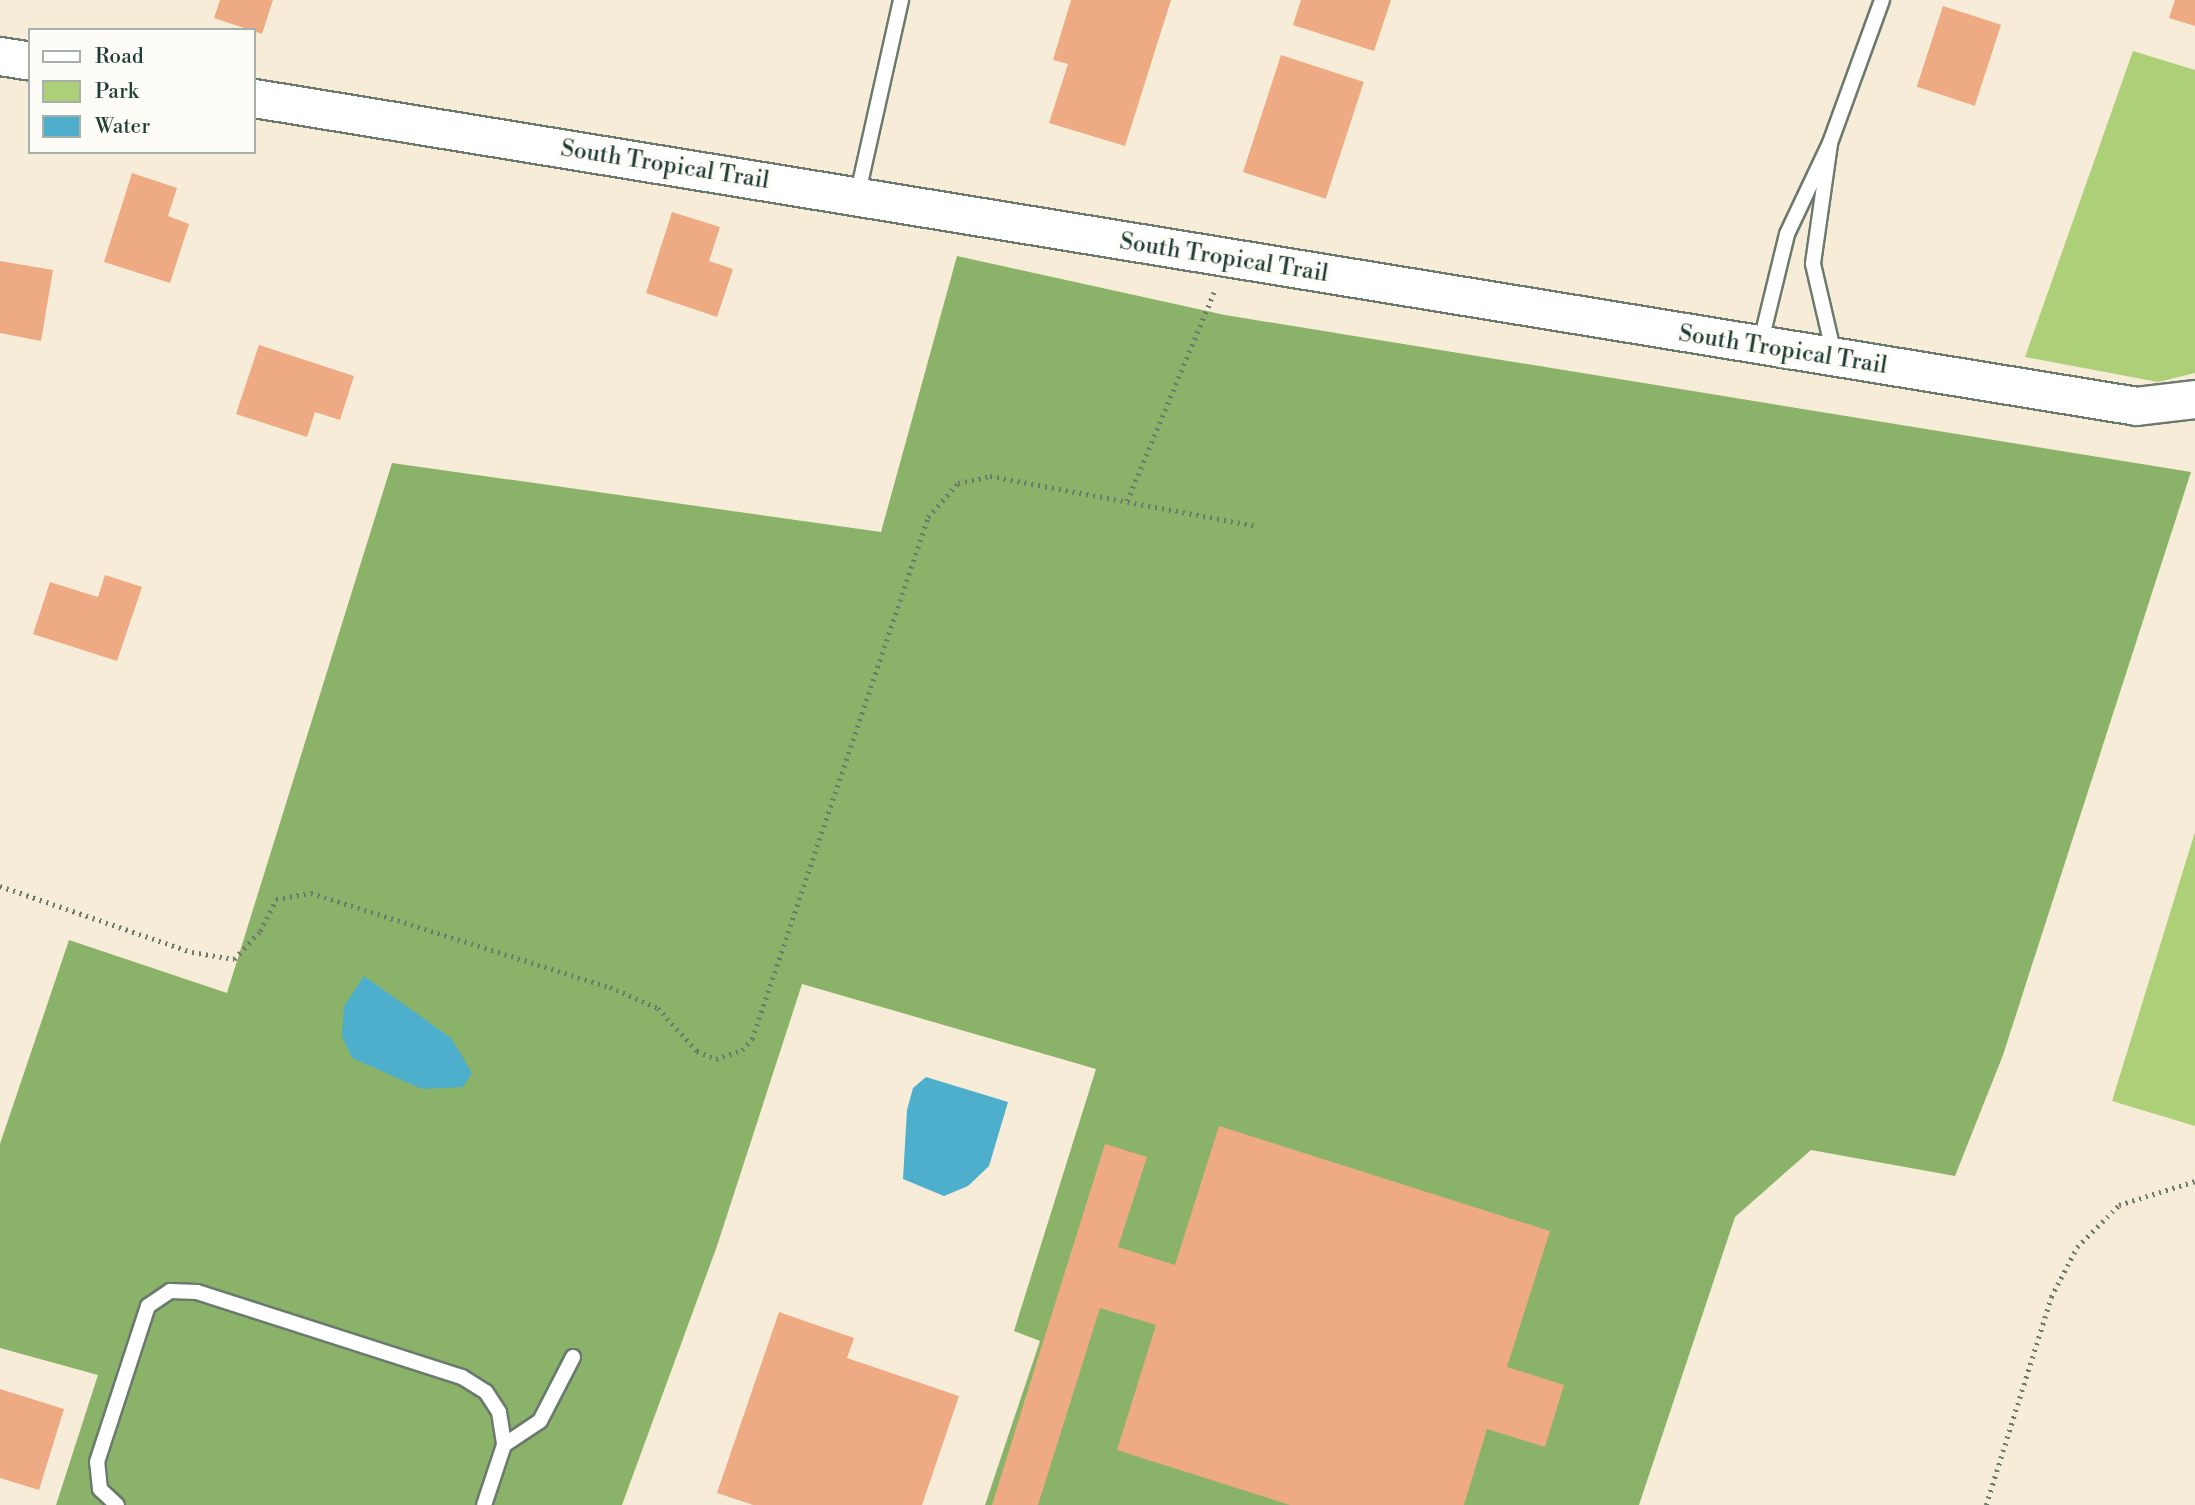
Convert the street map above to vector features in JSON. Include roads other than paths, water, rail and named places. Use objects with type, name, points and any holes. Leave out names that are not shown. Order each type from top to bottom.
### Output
[{"type":"street","points":[[0,56],[28,61]]},
{"type":"street","name":"South Tropical Trail","points":[[256,98],[2136,406],[2195,399]]},
{"type":"lane","points":[[857,197],[901,0]]},
{"type":"lane","points":[[1760,346],[1787,234],[1830,143],[1882,0]]},
{"type":"lane","points":[[1830,143],[1813,264],[1835,358]]},
{"type":"lane","points":[[117,1505],[100,1489],[97,1462],[148,1306],[170,1290],[197,1292],[462,1377],[486,1391],[499,1412],[504,1445],[484,1505]]},
{"type":"lane","points":[[504,1445],[540,1421],[573,1357]]},
{"type":"water","points":[[364,976],[451,1038],[472,1073],[463,1087],[422,1089],[352,1058],[342,1036],[344,1006]]},
{"type":"water","points":[[926,1077],[1008,1102],[989,1166],[968,1186],[944,1196],[903,1179],[907,1110],[913,1088]]}]
